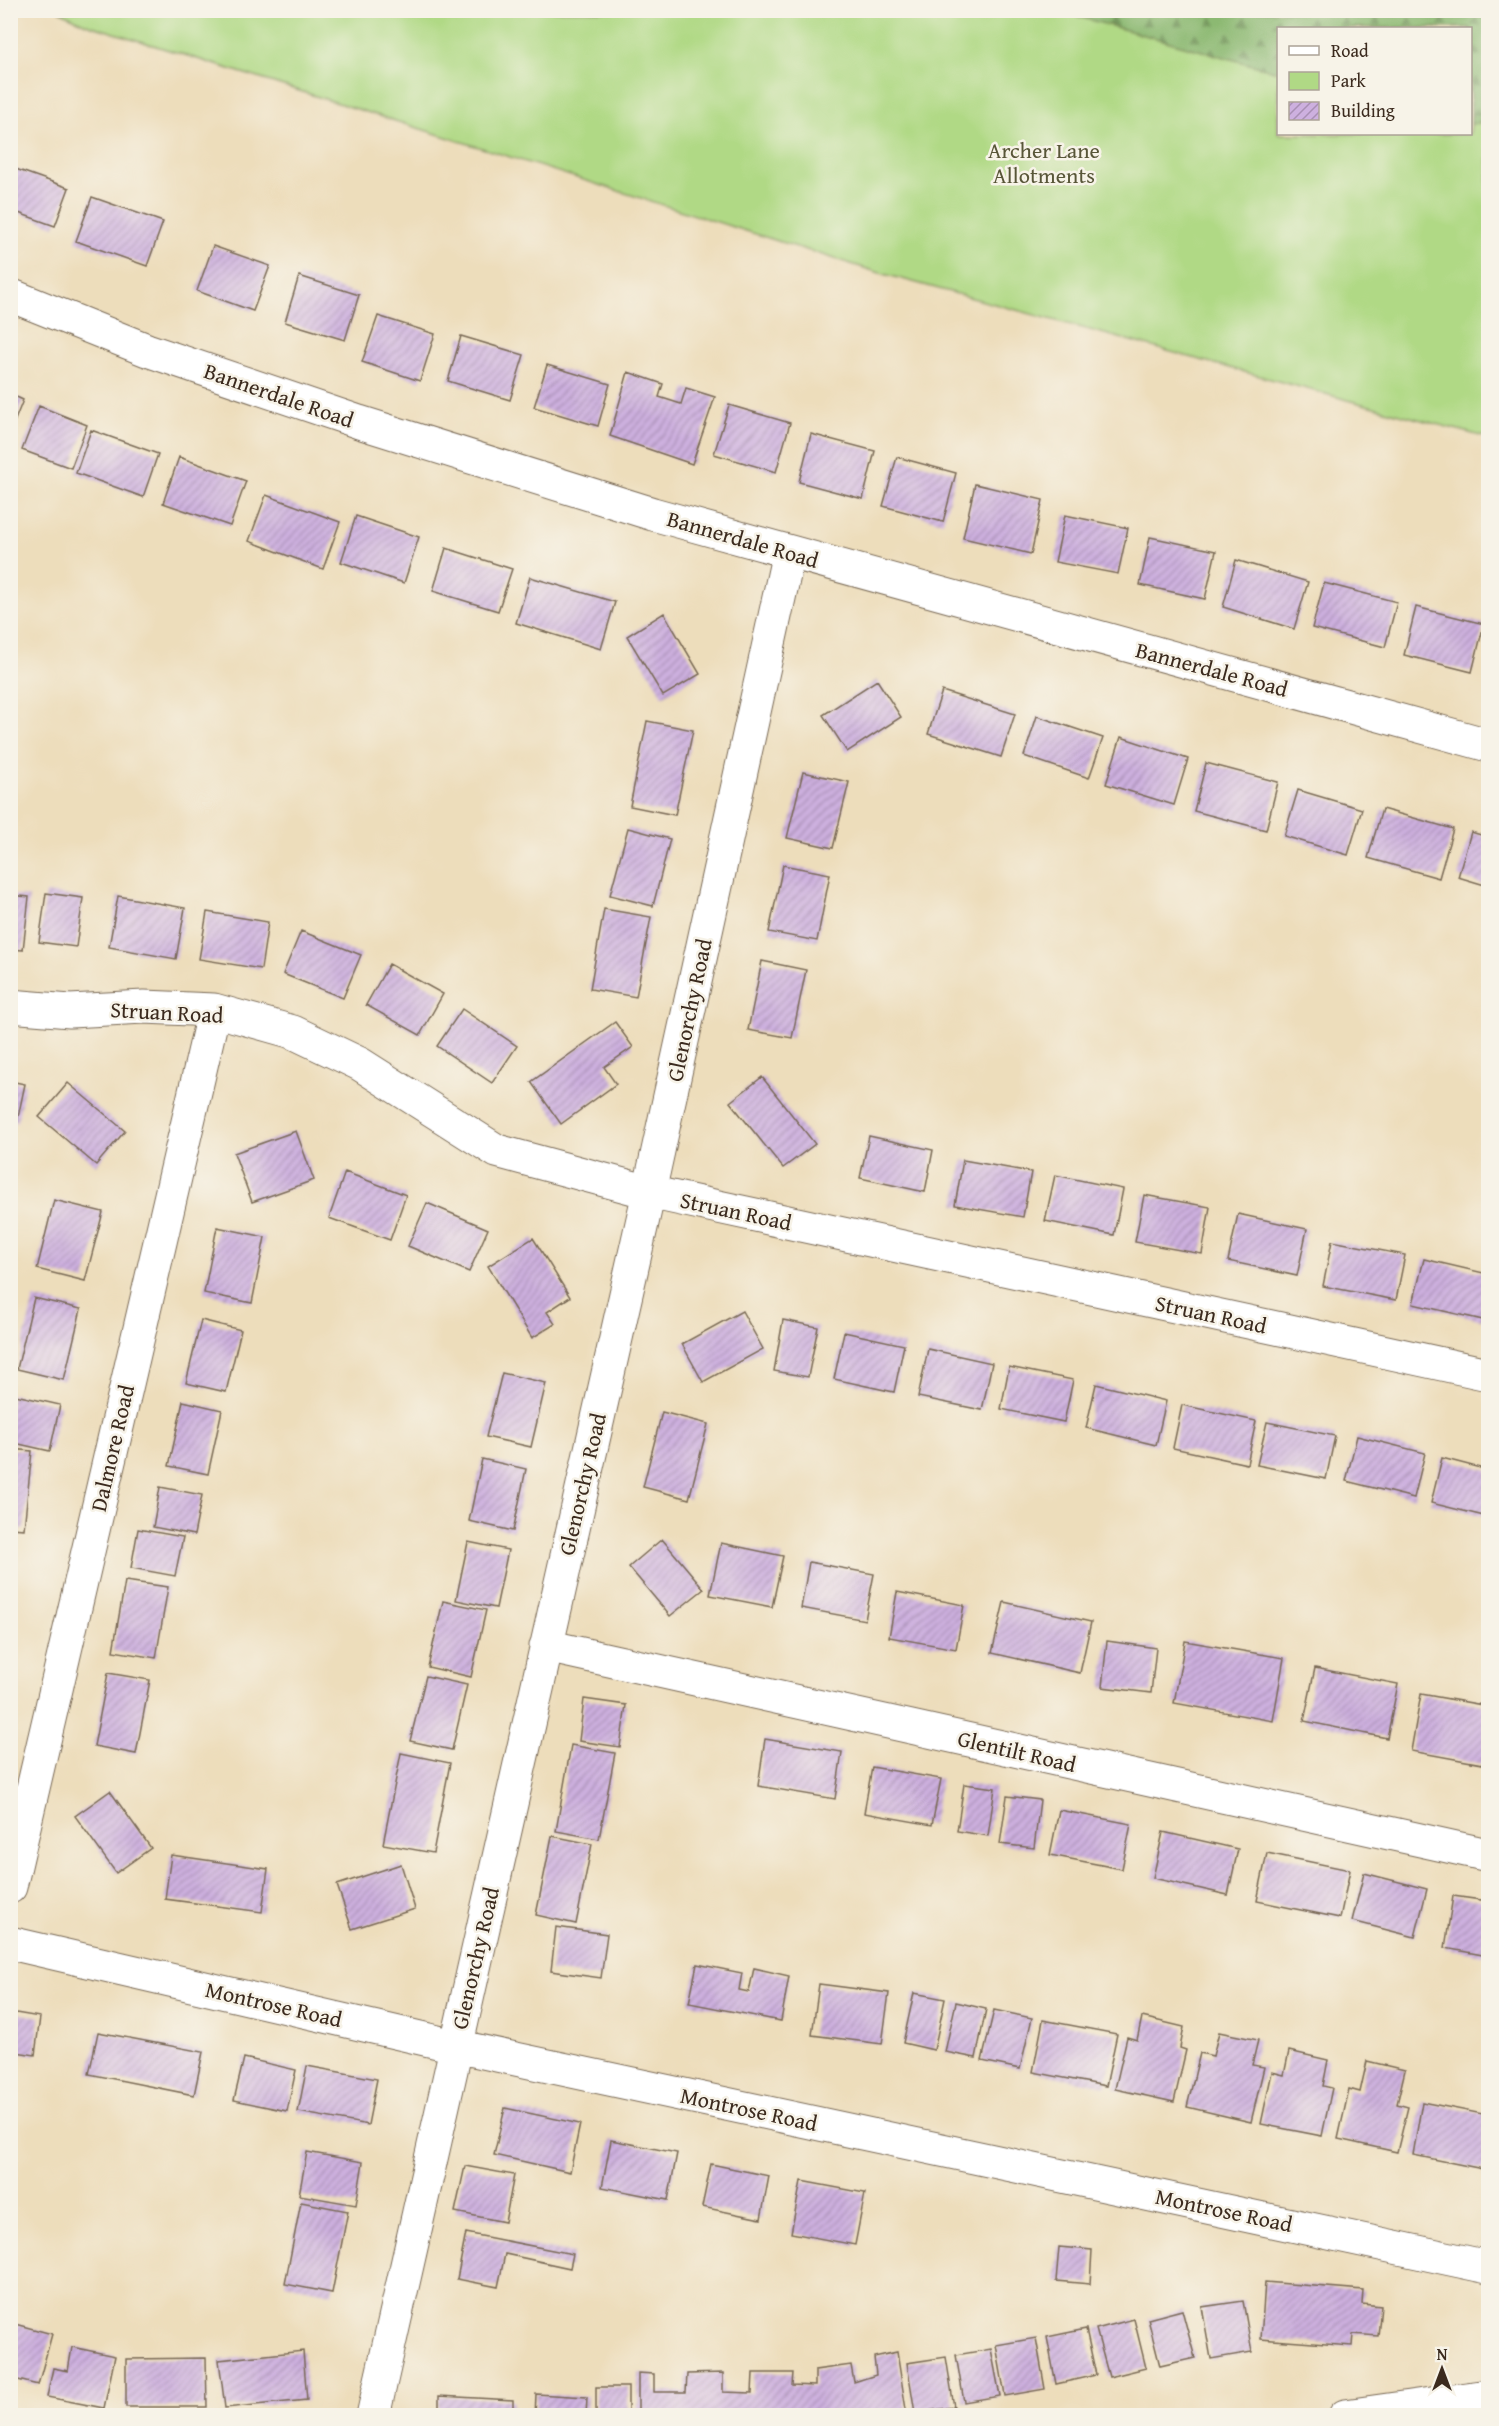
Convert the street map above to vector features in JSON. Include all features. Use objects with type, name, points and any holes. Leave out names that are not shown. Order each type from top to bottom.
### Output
[{"type":"street","name":"Bannerdale Road","points":[[10,295],[147,350],[359,422],[642,511],[1488,745]]},
{"type":"street","name":"Glenorchy Road","points":[[374,2415],[789,552]]},
{"type":"street","name":"Struan Road","points":[[10,1006],[70,1011],[144,1006],[214,1010],[293,1032],[360,1064],[497,1151],[648,1192],[1488,1374]]},
{"type":"street","name":"Dalmore Road","points":[[10,1887],[214,1010]]},
{"type":"street","name":"Glentilt Road","points":[[546,1646],[1488,1855]]},
{"type":"street","name":"Montrose Road","points":[[10,1943],[455,2046],[1488,2267]]},
{"type":"street","points":[[1345,2415],[1488,2396]]},
{"type":"green space","name":"Archer Lane Allotments","points":[[59,11],[1057,11],[1277,72],[1277,135],[1472,135],[1472,124],[1488,123],[1488,438],[880,273],[86,24]]},
{"type":"green space","points":[[1057,11],[1488,11],[1488,123],[1472,124],[1472,27],[1277,27],[1277,72]]},
{"type":"building","points":[[10,167],[69,188],[55,226],[10,210]]},
{"type":"building","points":[[92,197],[163,222],[147,266],[76,241]]},
{"type":"building","points":[[213,246],[270,266],[253,311],[197,291]]},
{"type":"building","points":[[299,276],[359,295],[345,340],[285,322]]},
{"type":"building","points":[[378,316],[435,334],[420,381],[362,362]]},
{"type":"building","points":[[461,336],[524,355],[510,400],[448,381]]},
{"type":"building","points":[[547,365],[610,384],[598,426],[534,407]]},
{"type":"building","points":[[628,372],[663,384],[659,397],[681,404],[686,388],[715,397],[692,464],[610,436]]},
{"type":"building","points":[[10,394],[23,400],[11,430],[10,430]]},
{"type":"building","points":[[729,405],[790,423],[776,472],[714,454]]},
{"type":"building","points":[[39,406],[87,425],[71,468],[22,450]]},
{"type":"building","points":[[91,430],[158,454],[143,497],[76,473]]},
{"type":"building","points":[[811,434],[875,451],[863,499],[799,482]]},
{"type":"building","points":[[179,457],[246,481],[230,526],[163,503]]},
{"type":"building","points":[[897,457],[956,473],[943,522],[883,506]]},
{"type":"building","points":[[975,484],[1043,500],[1031,554],[963,538]]},
{"type":"building","points":[[266,495],[340,522],[323,569],[249,541]]},
{"type":"building","points":[[1065,515],[1128,528],[1118,574],[1055,562]]},
{"type":"building","points":[[356,516],[419,537],[404,583],[341,562]]},
{"type":"building","points":[[1150,537],[1216,551],[1205,599],[1140,585]]},
{"type":"building","points":[[446,548],[512,569],[498,611],[433,591]]},
{"type":"building","points":[[1236,560],[1308,582],[1294,629],[1223,607]]},
{"type":"building","points":[[530,577],[615,602],[601,649],[516,623]]},
{"type":"building","points":[[1324,583],[1397,602],[1385,647],[1312,628]]},
{"type":"building","points":[[1416,607],[1484,624],[1472,672],[1404,655]]},
{"type":"building","points":[[664,613],[700,674],[663,696],[627,636]]},
{"type":"building","points":[[877,680],[901,717],[847,752],[823,715]]},
{"type":"building","points":[[942,691],[1015,714],[1001,757],[928,734]]},
{"type":"building","points":[[1037,716],[1103,738],[1089,778],[1024,756]]},
{"type":"building","points":[[647,721],[693,730],[675,815],[630,806]]},
{"type":"building","points":[[1121,737],[1188,759],[1174,805],[1106,784]]},
{"type":"building","points":[[1206,763],[1278,782],[1266,830],[1194,811]]},
{"type":"building","points":[[803,772],[849,782],[833,848],[787,838]]},
{"type":"building","points":[[1298,790],[1362,809],[1348,855],[1284,836]]},
{"type":"building","points":[[1382,809],[1453,829],[1439,878],[1368,858]]},
{"type":"building","points":[[628,828],[670,839],[653,906],[610,895]]},
{"type":"building","points":[[1471,832],[1488,837],[1488,886],[1458,877]]},
{"type":"building","points":[[783,865],[830,874],[817,941],[769,932]]},
{"type":"building","points":[[46,893],[83,898],[76,947],[39,942]]},
{"type":"building","points":[[10,895],[29,897],[23,950],[10,949]]},
{"type":"building","points":[[118,896],[185,908],[176,959],[109,947]]},
{"type":"building","points":[[604,909],[651,917],[636,997],[590,989]]},
{"type":"building","points":[[207,912],[268,922],[261,969],[199,959]]},
{"type":"building","points":[[301,931],[361,955],[343,998],[283,974]]},
{"type":"building","points":[[762,961],[806,970],[792,1038],[748,1030]]},
{"type":"building","points":[[389,964],[443,994],[420,1035],[366,1005]]},
{"type":"building","points":[[462,1009],[517,1046],[492,1083],[437,1046]]},
{"type":"building","points":[[615,1022],[633,1047],[604,1067],[616,1084],[561,1124],[531,1082]]},
{"type":"building","points":[[762,1077],[815,1144],[783,1168],[730,1102]]},
{"type":"building","points":[[10,1081],[25,1084],[17,1122],[10,1121]]},
{"type":"building","points":[[68,1083],[125,1131],[96,1165],[39,1117]]},
{"type":"building","points":[[296,1131],[314,1180],[252,1202],[234,1153]]},
{"type":"building","points":[[869,1136],[933,1150],[925,1192],[860,1178]]},
{"type":"building","points":[[963,1160],[1031,1172],[1023,1217],[955,1205]]},
{"type":"building","points":[[345,1172],[406,1195],[390,1240],[329,1218]]},
{"type":"building","points":[[1055,1175],[1123,1189],[1114,1235],[1045,1221]]},
{"type":"building","points":[[1144,1195],[1210,1207],[1202,1254],[1135,1242]]},
{"type":"building","points":[[54,1200],[103,1212],[85,1281],[37,1269]]},
{"type":"building","points":[[427,1203],[488,1229],[469,1272],[408,1246]]},
{"type":"building","points":[[1238,1214],[1307,1229],[1297,1276],[1228,1261]]},
{"type":"building","points":[[217,1227],[265,1237],[252,1303],[204,1293]]},
{"type":"building","points":[[533,1238],[570,1297],[547,1312],[555,1324],[532,1338],[488,1266]]},
{"type":"building","points":[[1332,1241],[1405,1255],[1396,1300],[1323,1286]]},
{"type":"building","points":[[1424,1259],[1488,1274],[1488,1296],[1483,1320],[1413,1304]]},
{"type":"building","points":[[34,1298],[81,1309],[64,1380],[17,1369]]},
{"type":"building","points":[[742,1311],[763,1349],[703,1382],[682,1344]]},
{"type":"building","points":[[201,1320],[241,1330],[226,1392],[186,1383]]},
{"type":"building","points":[[783,1320],[818,1327],[808,1377],[774,1371]]},
{"type":"building","points":[[844,1332],[904,1345],[894,1392],[834,1379]]},
{"type":"building","points":[[928,1349],[992,1363],[982,1410],[918,1397]]},
{"type":"building","points":[[1009,1367],[1073,1380],[1064,1422],[1001,1409]]},
{"type":"building","points":[[502,1373],[546,1383],[531,1447],[486,1437]]},
{"type":"building","points":[[1096,1384],[1166,1401],[1156,1445],[1086,1428]]},
{"type":"building","points":[[11,1394],[60,1405],[50,1451],[10,1442]]},
{"type":"building","points":[[183,1401],[222,1410],[208,1474],[169,1466]]},
{"type":"building","points":[[1182,1405],[1256,1421],[1247,1464],[1173,1448]]},
{"type":"building","points":[[662,1412],[708,1424],[689,1499],[643,1487]]},
{"type":"building","points":[[1267,1422],[1335,1436],[1326,1479],[1257,1465]]},
{"type":"building","points":[[1357,1436],[1425,1453],[1414,1498],[1346,1481]]},
{"type":"building","points":[[10,1449],[32,1451],[24,1529],[10,1528]]},
{"type":"building","points":[[1442,1458],[1488,1470],[1488,1517],[1431,1503]]},
{"type":"building","points":[[482,1459],[526,1469],[513,1531],[469,1521]]},
{"type":"building","points":[[160,1487],[202,1495],[194,1535],[153,1527]]},
{"type":"building","points":[[138,1529],[183,1537],[175,1576],[131,1568]]},
{"type":"building","points":[[662,1539],[704,1589],[670,1616],[629,1567]]},
{"type":"building","points":[[468,1542],[508,1550],[496,1608],[456,1600]]},
{"type":"building","points":[[721,1543],[783,1556],[772,1607],[710,1595]]},
{"type":"building","points":[[809,1562],[874,1574],[865,1620],[801,1608]]},
{"type":"building","points":[[125,1581],[168,1587],[156,1658],[113,1651]]},
{"type":"building","points":[[897,1592],[964,1605],[956,1649],[889,1637]]},
{"type":"building","points":[[443,1601],[486,1610],[471,1677],[428,1667]]},
{"type":"building","points":[[1004,1602],[1091,1622],[1080,1673],[992,1653]]},
{"type":"building","points":[[1107,1641],[1156,1648],[1151,1693],[1102,1687]]},
{"type":"building","points":[[1185,1641],[1284,1658],[1273,1721],[1174,1703]]},
{"type":"building","points":[[1315,1668],[1398,1684],[1387,1738],[1304,1721]]},
{"type":"building","points":[[108,1673],[150,1680],[136,1754],[94,1746]]},
{"type":"building","points":[[426,1676],[467,1685],[452,1750],[410,1741]]},
{"type":"building","points":[[1421,1694],[1488,1706],[1488,1765],[1411,1751]]},
{"type":"building","points":[[584,1699],[626,1705],[620,1747],[579,1741]]},
{"type":"building","points":[[765,1739],[842,1752],[835,1799],[758,1786]]},
{"type":"building","points":[[571,1745],[615,1753],[599,1839],[556,1831]]},
{"type":"building","points":[[401,1753],[450,1763],[433,1853],[383,1844]]},
{"type":"building","points":[[872,1767],[941,1779],[932,1825],[864,1813]]},
{"type":"building","points":[[964,1784],[995,1788],[988,1836],[957,1831]]},
{"type":"building","points":[[110,1791],[151,1848],[116,1873],[75,1816]]},
{"type":"building","points":[[1007,1796],[1040,1800],[1034,1848],[1000,1844]]},
{"type":"building","points":[[1059,1810],[1131,1824],[1122,1869],[1050,1855]]},
{"type":"building","points":[[1163,1832],[1238,1849],[1228,1895],[1153,1878]]},
{"type":"building","points":[[552,1836],[592,1844],[576,1924],[536,1915]]},
{"type":"building","points":[[1267,1853],[1350,1870],[1340,1918],[1257,1901]]},
{"type":"building","points":[[171,1855],[268,1869],[262,1912],[165,1899]]},
{"type":"building","points":[[401,1864],[415,1909],[352,1929],[337,1885]]},
{"type":"building","points":[[1364,1873],[1427,1889],[1415,1937],[1352,1921]]},
{"type":"building","points":[[1453,1896],[1488,1901],[1488,1956],[1445,1948]]},
{"type":"building","points":[[556,1927],[607,1934],[601,1978],[551,1971]]},
{"type":"building","points":[[697,1964],[742,1973],[739,1990],[749,1992],[754,1968],[789,1976],[781,2021],[689,2003]]},
{"type":"building","points":[[819,1984],[889,1993],[882,2044],[812,2035]]},
{"type":"building","points":[[914,1993],[945,1999],[934,2050],[903,2043]]},
{"type":"building","points":[[956,2002],[986,2009],[976,2058],[945,2052]]},
{"type":"building","points":[[994,2010],[1032,2018],[1020,2069],[982,2061]]},
{"type":"building","points":[[10,2012],[40,2017],[35,2055],[10,2051]]},
{"type":"building","points":[[1142,2017],[1184,2027],[1180,2048],[1186,2050],[1174,2102],[1115,2089],[1127,2037],[1137,2040]]},
{"type":"building","points":[[1043,2020],[1117,2034],[1106,2086],[1033,2072]]},
{"type":"building","points":[[98,2032],[203,2052],[194,2095],[89,2074]]},
{"type":"building","points":[[1219,2032],[1258,2040],[1252,2065],[1264,2067],[1251,2122],[1187,2107],[1200,2053],[1213,2056]]},
{"type":"building","points":[[1289,2051],[1328,2060],[1323,2086],[1332,2088],[1322,2136],[1261,2124],[1272,2072],[1284,2075]]},
{"type":"building","points":[[244,2058],[296,2070],[287,2111],[234,2100]]},
{"type":"building","points":[[1367,2061],[1405,2070],[1397,2104],[1408,2107],[1397,2152],[1338,2139],[1349,2089],[1360,2092]]},
{"type":"building","points":[[307,2066],[377,2079],[368,2125],[298,2112]]},
{"type":"building","points":[[1422,2102],[1488,2115],[1488,2170],[1413,2155]]},
{"type":"building","points":[[505,2108],[580,2124],[570,2172],[494,2155]]},
{"type":"building","points":[[611,2140],[677,2153],[668,2200],[602,2187]]},
{"type":"building","points":[[307,2152],[363,2162],[356,2205],[299,2195]]},
{"type":"building","points":[[711,2164],[769,2176],[761,2219],[702,2207]]},
{"type":"building","points":[[465,2166],[514,2175],[505,2222],[455,2212]]},
{"type":"building","points":[[801,2181],[865,2193],[855,2245],[791,2233]]},
{"type":"building","points":[[301,2202],[348,2211],[332,2293],[285,2284]]},
{"type":"building","points":[[466,2233],[573,2254],[570,2268],[505,2254],[498,2287],[457,2279]]},
{"type":"building","points":[[1059,2247],[1092,2250],[1090,2284],[1056,2281]]},
{"type":"building","points":[[1265,2282],[1363,2290],[1362,2304],[1381,2306],[1378,2336],[1353,2334],[1352,2346],[1261,2339]]},
{"type":"building","points":[[1243,2301],[1252,2352],[1211,2359],[1202,2307]]},
{"type":"building","points":[[1182,2310],[1195,2358],[1160,2366],[1148,2319]]},
{"type":"building","points":[[1134,2319],[1146,2368],[1109,2377],[1096,2329]]},
{"type":"building","points":[[15,2324],[52,2334],[38,2385],[10,2378],[10,2341]]},
{"type":"building","points":[[1086,2329],[1096,2375],[1056,2384],[1047,2337]]},
{"type":"building","points":[[1036,2338],[1045,2389],[1005,2396],[996,2345]]},
{"type":"building","points":[[72,2347],[115,2356],[104,2408],[47,2397],[53,2368],[68,2371]]},
{"type":"building","points":[[991,2349],[1000,2396],[964,2402],[956,2355]]},
{"type":"building","points":[[303,2351],[307,2400],[225,2408],[219,2360]]},
{"type":"building","points":[[897,2352],[907,2416],[638,2416],[638,2373],[654,2374],[654,2392],[686,2392],[687,2374],[723,2373],[723,2392],[752,2393],[753,2373],[793,2373],[792,2385],[815,2386],[815,2370],[851,2365],[854,2382],[876,2375],[874,2357]]},
{"type":"building","points":[[946,2357],[954,2407],[915,2413],[907,2363]]},
{"type":"building","points":[[206,2358],[207,2407],[126,2407],[126,2359]]},
{"type":"building","points":[[596,2387],[628,2387],[628,2416],[596,2416]]},
{"type":"building","points":[[536,2394],[587,2397],[586,2416],[535,2416]]},
{"type":"building","points":[[439,2396],[513,2400],[513,2416],[439,2416]]}]
